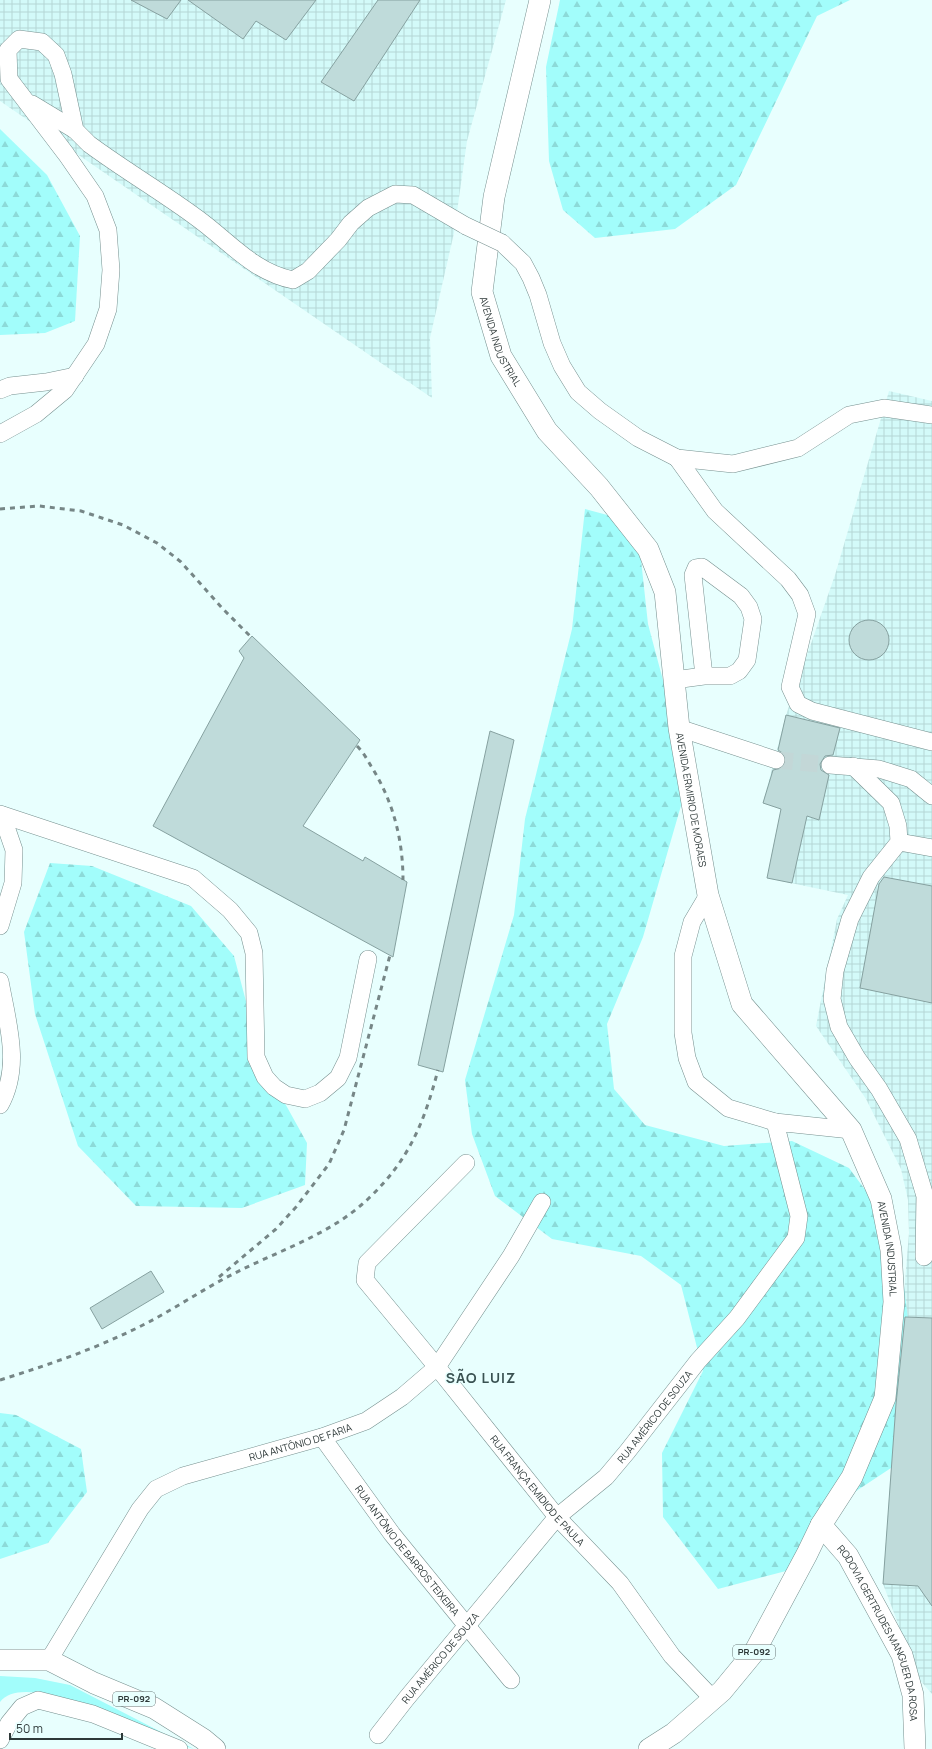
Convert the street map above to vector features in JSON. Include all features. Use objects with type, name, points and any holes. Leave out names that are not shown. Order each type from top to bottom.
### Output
[{"type":"main road","name":"AVENIDA INDUSTRIAL","points":[[540,0],[494,197],[482,292],[501,356],[505,363],[547,431],[599,487],[648,549],[665,592]]},
{"type":"main road","name":"AVENIDA ERMIRIO DE MORAES","points":[[665,592],[679,728],[708,895],[742,1004]]},
{"type":"main road","name":"AVENIDA INDUSTRIAL","points":[[742,1004],[851,1130],[881,1199],[891,1250],[894,1302],[885,1398],[852,1477],[821,1525]]},
{"type":"main road","name":"PR-092","points":[[649,1749],[674,1733],[722,1691],[755,1651],[821,1525]]},
{"type":"main road","name":"RODOVIA GERTRUDES MANGUER DA ROSA","points":[[821,1525],[848,1556],[902,1655],[913,1695],[911,1746]]},
{"type":"main road","name":"PR-092","points":[[0,1660],[48,1660],[94,1683],[154,1708],[202,1739],[214,1749]]},
{"type":"street","points":[[0,434],[36,414],[65,390],[75,376],[96,344],[108,309],[111,270],[108,230],[95,196],[24,98],[4,76],[8,50],[20,39],[42,42],[56,55],[64,74],[75,130]]},
{"type":"street","points":[[24,98],[75,130],[89,144],[107,158],[197,218],[245,257],[276,276],[293,280],[308,271],[338,240],[351,223],[362,213],[368,208],[395,194],[413,195],[466,226],[502,242],[523,263],[531,278],[538,295],[552,343],[562,366],[578,392],[600,411],[638,438],[677,458],[733,464],[798,448],[849,415],[884,408],[932,415]]},
{"type":"street","points":[[0,390],[10,386],[46,382],[75,376]]},
{"type":"street","points":[[677,458],[716,511],[788,579],[800,595],[807,614],[790,687],[798,704],[812,711],[932,742]]},
{"type":"street","points":[[674,680],[704,676],[730,676],[739,671],[747,660],[753,619],[749,607],[741,596],[702,567],[696,568],[693,575],[704,676]]},
{"type":"street","points":[[679,728],[776,760]]},
{"type":"street","points":[[830,765],[879,769],[911,779],[932,796]]},
{"type":"street","points":[[853,766],[891,803],[898,826],[899,842],[871,877],[850,919],[835,971],[832,999],[839,1027],[857,1058],[880,1089],[908,1139],[925,1196],[924,1257]]},
{"type":"street","points":[[0,926],[13,883],[14,850],[1,815]]},
{"type":"street","points":[[1,815],[193,878],[230,910],[249,933],[254,953],[256,1057],[265,1077],[274,1087],[286,1095],[305,1099],[320,1093],[338,1078],[348,1058],[368,959]]},
{"type":"street","points":[[899,842],[932,848]]},
{"type":"street","points":[[708,895],[692,922],[683,956],[683,1033],[687,1058],[696,1082],[728,1108],[775,1122],[851,1130]]},
{"type":"street","points":[[0,981],[11,1038],[10,1072],[0,1105]]},
{"type":"street","name":"RUA AMÉRICO DE SOUZA","points":[[378,1735],[557,1517],[606,1477],[698,1361],[737,1318],[796,1238],[799,1216],[775,1122]]},
{"type":"street","name":"RUA FRANÇA EMIDIOD E PAULA","points":[[466,1163],[367,1263],[365,1280],[557,1517],[620,1583],[672,1656],[713,1699]]},
{"type":"street","name":"RUA ANTÔNIO DE FARIA","points":[[48,1660],[140,1510],[156,1489],[183,1476],[322,1437],[366,1421],[402,1398],[437,1367],[511,1256],[542,1202]]},
{"type":"street","name":"RUA ANTÔNIO DE BARROS TEIXEIRA","points":[[322,1437],[392,1534],[511,1680]]},
{"type":"street","points":[[0,1740],[9,1723],[22,1706],[38,1700],[93,1714],[179,1749]]},
{"type":"shaded area","points":[[0,0],[506,0],[467,141],[454,233],[430,338],[432,398],[0,101]]},
{"type":"shaded area","points":[[889,391],[932,401],[932,1694],[919,1679],[883,1584],[909,1233],[908,1200],[901,1169],[866,1099],[816,1026],[837,919],[848,895],[767,878],[781,809],[763,803],[786,715],[835,575]]},
{"type":"green space","points":[[560,0],[850,0],[817,16],[736,185],[675,229],[595,238],[563,210],[549,161],[546,67]]},
{"type":"green space","points":[[0,129],[47,175],[80,236],[75,321],[45,333],[0,335]]},
{"type":"green space","points":[[585,509],[637,523],[648,624],[689,778],[643,937],[607,1024],[614,1089],[645,1125],[724,1146],[792,1141],[849,1168],[880,1210],[903,1278],[917,1395],[891,1468],[835,1505],[786,1571],[718,1589],[663,1517],[662,1453],[703,1371],[681,1285],[641,1256],[552,1239],[495,1196],[472,1134],[465,1080],[514,915],[525,819],[572,629]]},
{"type":"green space","points":[[50,863],[92,866],[191,906],[234,956],[262,1062],[307,1143],[305,1185],[242,1208],[136,1206],[78,1146],[35,1014],[24,932]]},
{"type":"green space","points":[[0,1413],[16,1415],[81,1449],[87,1492],[48,1543],[0,1559]]},
{"type":"green space","points":[[0,1676],[35,1678],[70,1685],[194,1749],[176,1743],[94,1708],[64,1698],[37,1693],[15,1693],[0,1702]]},
{"type":"building","points":[[131,0],[181,0],[167,19]]},
{"type":"building","points":[[188,0],[316,0],[286,40],[256,21],[243,39]]},
{"type":"building","points":[[378,0],[420,0],[354,101],[321,82]]},
{"type":"building","points":[[873,620],[880,623],[886,629],[889,640],[888,648],[880,657],[873,660],[865,660],[858,657],[850,648],[849,636],[852,629],[861,621]]},
{"type":"building","points":[[252,636],[360,740],[303,826],[363,861],[365,857],[407,882],[393,957],[153,826],[244,658],[239,651]]},
{"type":"building","points":[[786,715],[840,728],[833,755],[825,756],[820,764],[821,770],[829,775],[819,820],[807,816],[792,883],[767,878],[781,809],[763,803],[773,770],[782,768],[786,763],[784,754],[778,750]]},
{"type":"building","points":[[490,731],[514,740],[443,1072],[418,1065]]},
{"type":"building","points":[[884,877],[932,886],[932,1003],[860,988],[879,884]]},
{"type":"building","points":[[151,1271],[164,1292],[102,1329],[90,1308]]},
{"type":"building","points":[[905,1317],[932,1318],[932,1606],[918,1586],[883,1584],[896,1404]]},
{"type":"tunnel","points":[[776,760],[830,765]]},
{"type":"railway","points":[[0,509],[39,506],[81,511],[123,525],[157,543],[181,562],[223,609],[251,637]]},
{"type":"railway","points":[[357,746],[379,779],[391,807],[399,835],[403,865],[403,880]]},
{"type":"railway","points":[[219,1277],[276,1229],[296,1207],[329,1164],[344,1130],[390,955]]},
{"type":"railway","points":[[0,1380],[71,1356],[124,1334],[153,1320],[235,1273],[339,1222],[354,1211],[383,1184],[405,1155],[421,1124],[438,1070]]},
{"type":"district","name":"SÃO LUIZ","points":[[481,1378]]}]
